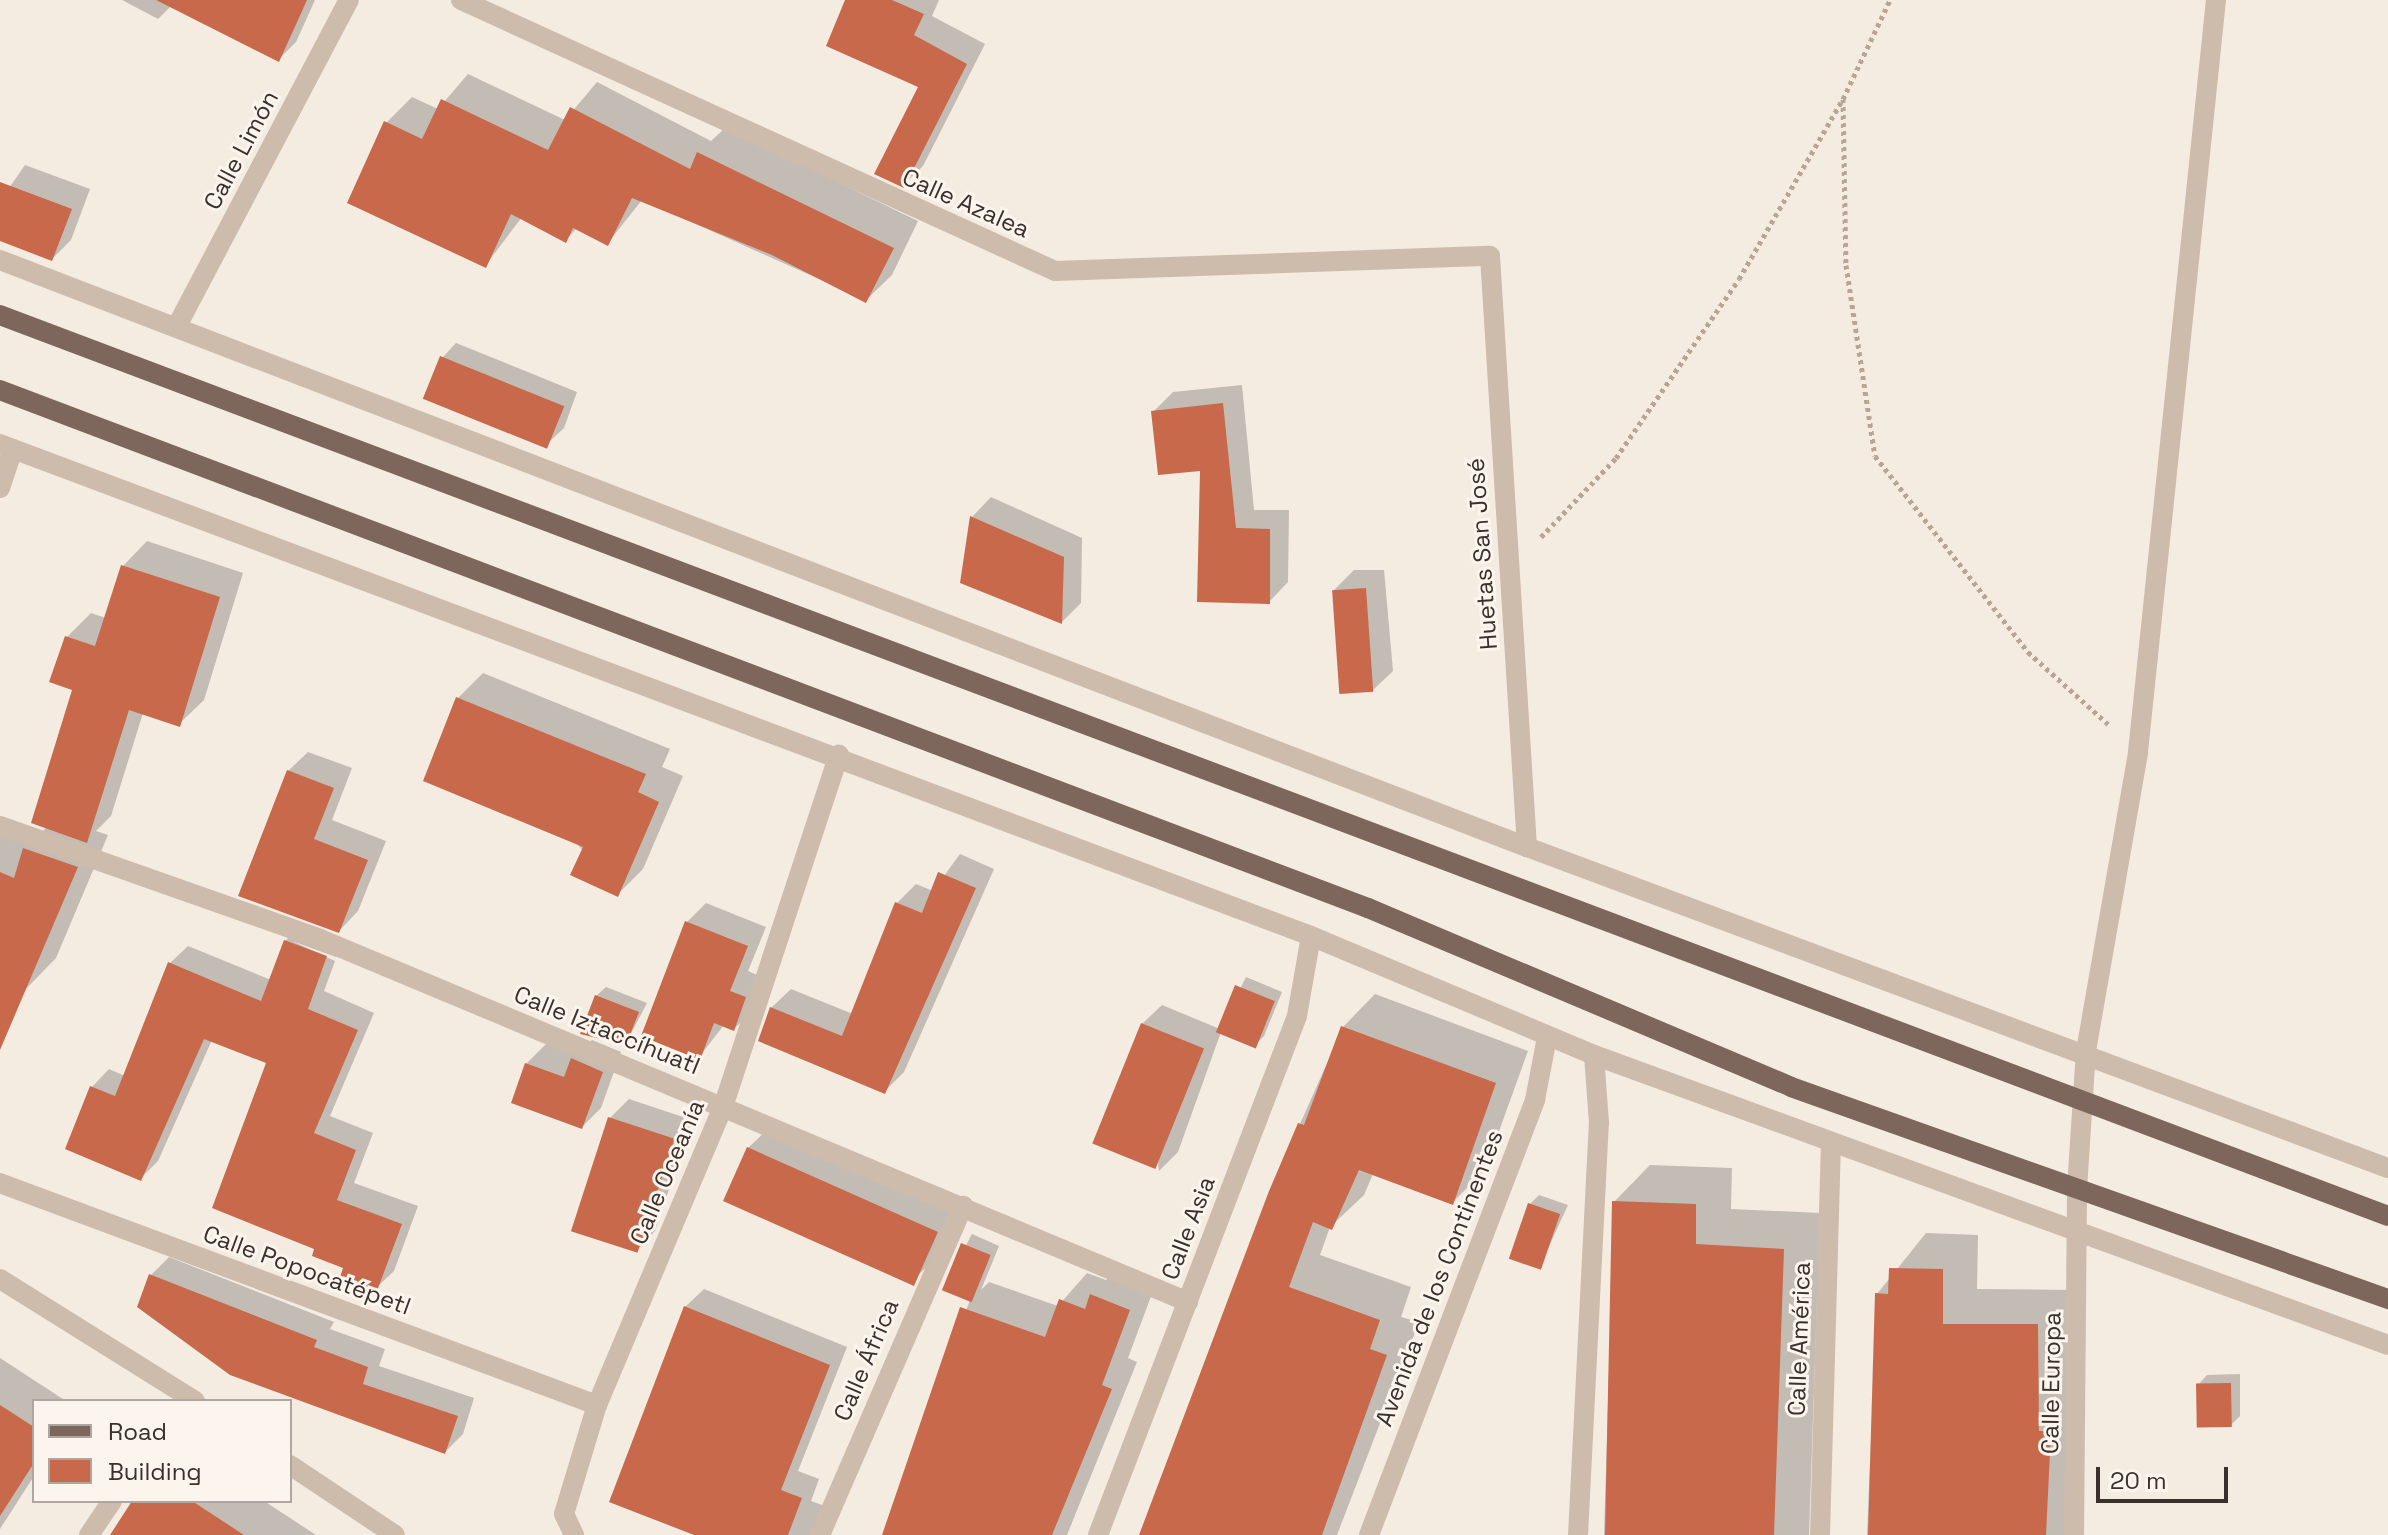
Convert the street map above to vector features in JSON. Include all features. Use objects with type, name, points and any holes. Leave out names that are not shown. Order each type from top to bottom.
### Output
[{"type":"main road","points":[[0,315],[2082,1104],[2388,1216]]},
{"type":"main road","points":[[0,390],[1368,908],[1791,1087],[2388,1299]]},
{"type":"street","name":"Calle Limón","points":[[178,324],[349,0]]},
{"type":"street","name":"Calle Azalea","points":[[461,0],[1055,271],[1490,256]]},
{"type":"street","name":"Calle Europa","points":[[2074,1535],[2077,1189],[2086,1051],[2138,752],[2216,0]]},
{"type":"street","name":"Huetas San José","points":[[1490,256],[1527,847]]},
{"type":"street","points":[[0,260],[178,324],[1527,847],[2086,1051],[2388,1168]]},
{"type":"street","points":[[0,488],[6,446],[839,755],[1311,936],[1594,1055],[2388,1345]]},
{"type":"street","name":"Calle Oceanía","points":[[574,1535],[564,1514],[597,1405],[723,1107],[839,755]]},
{"type":"street","name":"Calle Iztaccíhuatl","points":[[0,826],[320,939],[1188,1302]]},
{"type":"street","name":"Calle Asia","points":[[1098,1535],[1297,1016],[1311,936]]},
{"type":"street","name":"Avenida de los Continentes","points":[[1369,1535],[1535,1100],[1547,1037]]},
{"type":"street","points":[[1578,1535],[1599,1123],[1594,1055]]},
{"type":"street","name":"Calle América","points":[[1820,1535],[1831,1144]]},
{"type":"street","name":"Calle Popocatépetl","points":[[0,1183],[597,1405]]},
{"type":"street","name":"Calle África","points":[[820,1535],[963,1206]]},
{"type":"street","points":[[0,1279],[192,1399]]},
{"type":"street","points":[[292,1466],[395,1535]]},
{"type":"street","points":[[89,1535],[111,1503]]},
{"type":"path","points":[[1509,569],[1616,458],[1739,279],[1843,99],[1890,0]]},
{"type":"path","points":[[1843,99],[1846,265],[1875,456],[2028,652],[2138,752]]},
{"type":"building","points":[[156,0],[307,0],[279,62]]},
{"type":"building","points":[[845,0],[892,0],[924,14],[914,35],[967,64],[904,188],[874,174],[918,87],[826,46]]},
{"type":"building","points":[[441,99],[548,150],[570,107],[690,169],[697,152],[894,248],[866,303],[772,255],[632,198],[608,246],[573,228],[566,243],[511,214],[486,268],[347,203],[384,121],[422,139]]},
{"type":"building","points":[[0,182],[72,209],[52,261],[0,241]]},
{"type":"building","points":[[440,356],[564,406],[547,449],[423,399]]},
{"type":"building","points":[[1223,403],[1236,528],[1270,529],[1270,604],[1197,602],[1200,471],[1158,475],[1151,411]]},
{"type":"building","points":[[970,516],[1064,557],[1062,624],[960,583]]},
{"type":"building","points":[[121,565],[220,597],[180,727],[129,710],[87,843],[31,823],[72,690],[49,682],[65,636],[95,646]]},
{"type":"building","points":[[1366,588],[1373,692],[1339,694],[1332,590]]},
{"type":"building","points":[[456,697],[646,774],[638,792],[659,802],[618,897],[570,875],[583,847],[423,781]]},
{"type":"building","points":[[287,770],[334,788],[314,839],[368,860],[339,933],[238,896]]},
{"type":"building","points":[[23,848],[78,867],[0,1050],[0,872],[14,878]]},
{"type":"building","points":[[938,872],[976,888],[885,1094],[758,1041],[770,1007],[842,1036],[895,902],[922,913]]},
{"type":"building","points":[[685,921],[748,946],[730,991],[746,997],[734,1031],[714,1023],[700,1060],[641,1036]]},
{"type":"building","points":[[284,940],[327,956],[308,1009],[358,1030],[314,1133],[356,1150],[337,1200],[402,1224],[377,1291],[340,1277],[343,1268],[312,1256],[314,1249],[212,1208],[266,1063],[204,1039],[141,1181],[65,1149],[90,1086],[115,1096],[168,962],[261,1001]]},
{"type":"building","points":[[1235,985],[1275,1001],[1256,1048],[1216,1032]]},
{"type":"building","points":[[595,995],[639,1012],[626,1045],[580,1034]]},
{"type":"building","points":[[1141,1023],[1204,1048],[1155,1169],[1092,1144]]},
{"type":"building","points":[[1341,1026],[1496,1083],[1453,1205],[1359,1170],[1332,1230],[1313,1222],[1289,1287],[1380,1320],[1370,1349],[1387,1355],[1322,1535],[1139,1535],[1269,1191],[1298,1123],[1304,1125]]},
{"type":"building","points":[[571,1058],[603,1072],[582,1129],[511,1103],[525,1063],[564,1077]]},
{"type":"building","points":[[608,1117],[675,1139],[637,1253],[571,1231]]},
{"type":"building","points":[[747,1147],[938,1232],[914,1286],[723,1201]]},
{"type":"building","points":[[1612,1201],[1696,1204],[1696,1244],[1784,1249],[1774,1535],[1605,1535]]},
{"type":"building","points":[[1528,1203],[1560,1214],[1541,1270],[1509,1259]]},
{"type":"building","points":[[961,1243],[991,1255],[972,1302],[942,1290]]},
{"type":"building","points":[[1889,1268],[1943,1269],[1943,1324],[2038,1324],[2039,1431],[2051,1431],[2046,1535],[1868,1535],[1875,1293],[1888,1294]]},
{"type":"building","points":[[149,1274],[317,1340],[314,1347],[368,1367],[363,1384],[458,1416],[445,1454],[230,1375],[137,1307]]},
{"type":"building","points":[[1090,1294],[1130,1310],[1102,1385],[1112,1389],[1052,1535],[882,1535],[960,1307],[1045,1337],[1059,1299],[1085,1309]]},
{"type":"building","points":[[684,1306],[830,1365],[781,1490],[802,1498],[788,1535],[694,1535],[609,1502]]},
{"type":"building","points":[[2231,1383],[2232,1427],[2197,1428],[2196,1384]]},
{"type":"building","points":[[0,1405],[32,1426],[32,1466],[0,1516]]},
{"type":"building","points":[[131,1503],[195,1503],[244,1535],[110,1535]]}]
